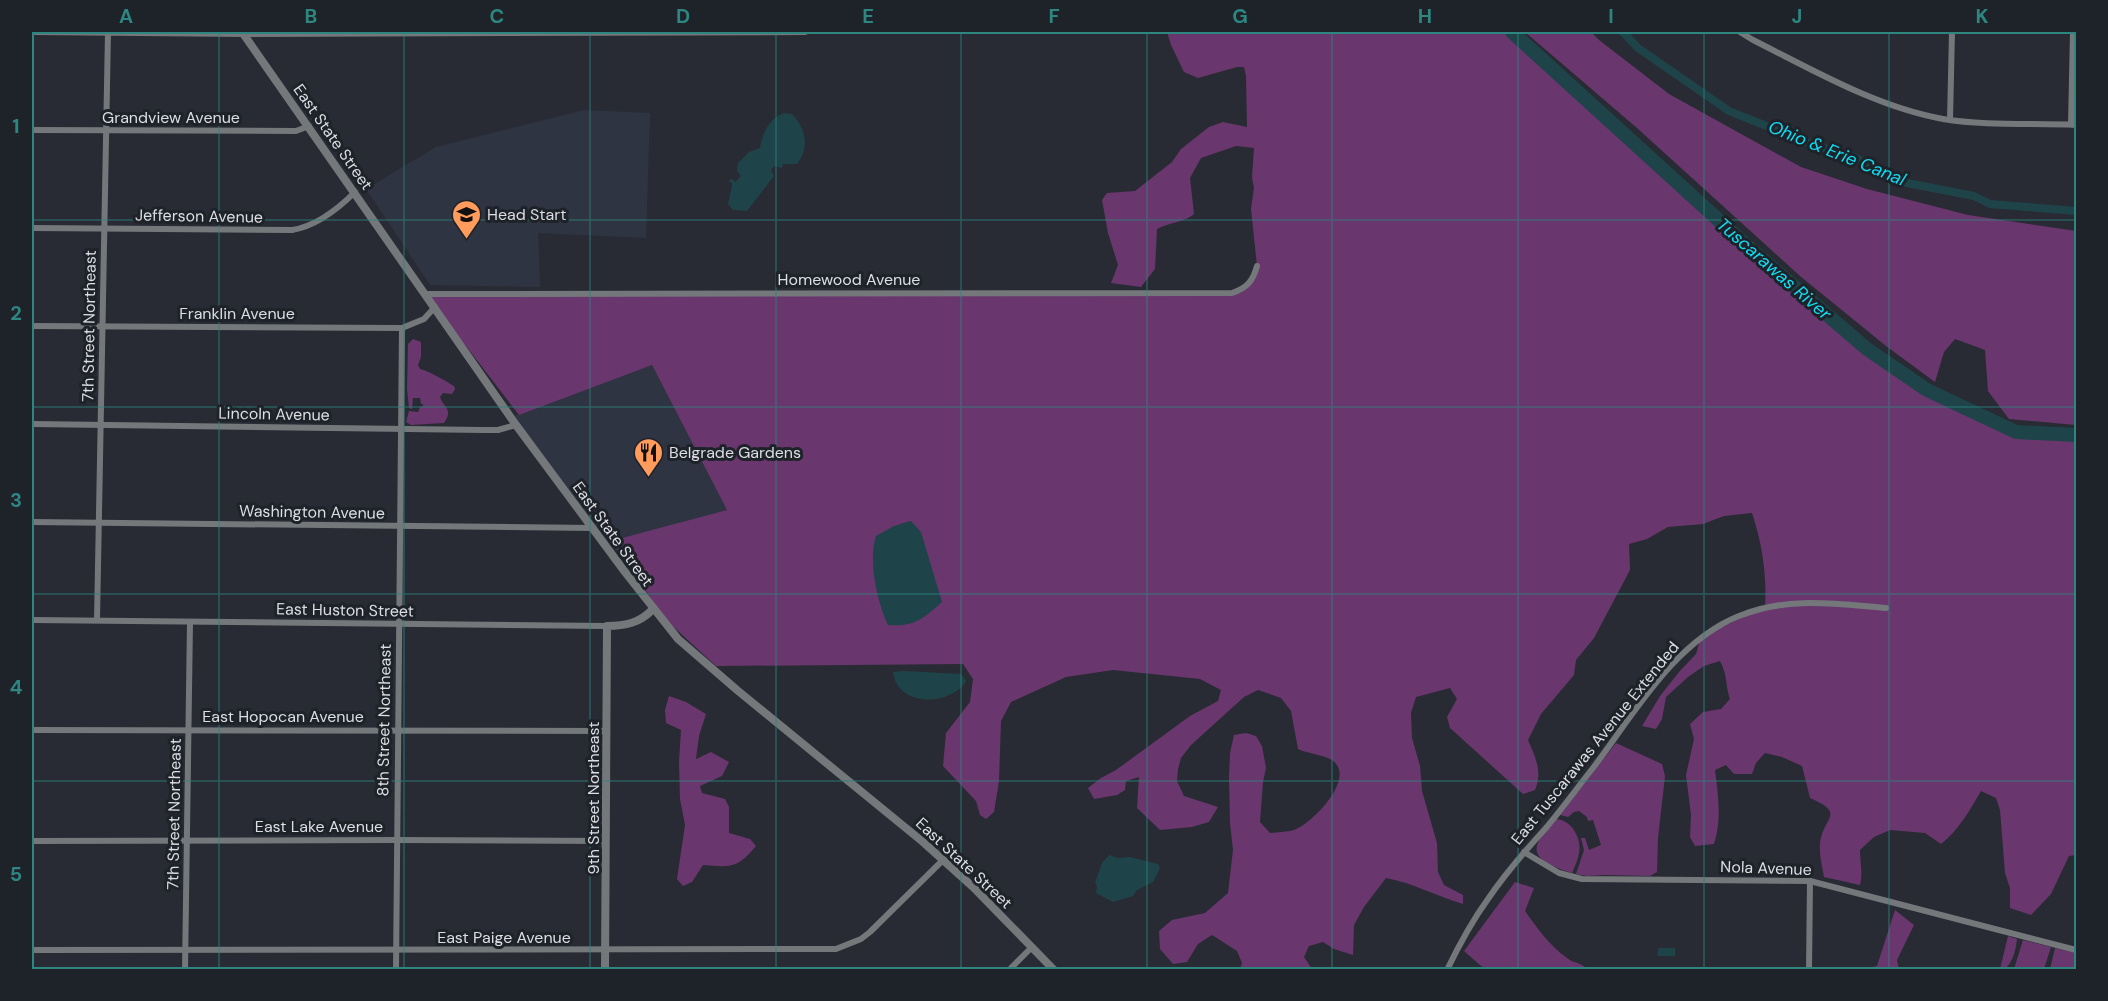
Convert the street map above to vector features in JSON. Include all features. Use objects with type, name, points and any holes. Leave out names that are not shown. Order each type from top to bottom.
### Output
[{"type":"street","points":[[35,32],[805,32]]},
{"type":"street","name":"7th Street Northeast","points":[[97,620],[108,32]]},
{"type":"street","points":[[1743,32],[1861,93],[1932,116],[1950,120],[2074,124],[2073,32]]},
{"type":"street","points":[[1950,120],[1952,32]]},
{"type":"street","name":"East State Street","points":[[243,33],[516,424],[653,609],[678,639],[706,665],[896,818],[943,860],[1054,969]]},
{"type":"street","name":"Grandview Avenue","points":[[32,130],[296,131],[309,126]]},
{"type":"street","name":"Jefferson Avenue","points":[[32,228],[292,230],[315,223],[355,192]]},
{"type":"street","name":"Homewood Avenue","points":[[426,294],[1232,292],[1249,285],[1257,266]]},
{"type":"street","name":"Franklin Avenue","points":[[32,326],[402,328],[424,319],[435,308]]},
{"type":"street","name":"8th Street Northeast","points":[[396,969],[402,328]]},
{"type":"street","name":"Lincoln Avenue","points":[[32,424],[498,430],[516,424]]},
{"type":"street","name":"Washington Avenue","points":[[32,522],[593,528]]},
{"type":"street","name":"East Tuscarawas Avenue Extended","points":[[1447,969],[1487,900],[1524,852],[1546,828],[1656,684],[1681,655],[1707,632],[1739,616],[1779,604],[1830,602],[1886,608]]},
{"type":"street","name":"East Huston Street","points":[[32,620],[607,626],[627,625],[646,616],[653,609]]},
{"type":"street","name":"7th Street Northeast","points":[[185,969],[190,622]]},
{"type":"street","name":"9th Street Northeast","points":[[605,969],[607,626]]},
{"type":"street","name":"East Hopocan Avenue","points":[[32,730],[607,731]]},
{"type":"street","name":"East Lake Avenue","points":[[32,841],[606,841]]},
{"type":"street","name":"Nola Avenue","points":[[1524,852],[1559,873],[1582,879],[1810,881],[2076,950]]},
{"type":"street","name":"East Paige Avenue","points":[[32,950],[820,950],[841,948],[870,932],[943,860]]},
{"type":"street","points":[[1809,969],[1810,881]]},
{"type":"street","points":[[1009,969],[1032,947]]},
{"type":"shaded area","points":[[1167,32],[1512,32],[1747,246],[1867,349],[1927,390],[2016,432],[2076,435],[2076,855],[2069,856],[2051,894],[2031,915],[2010,908],[2010,888],[2005,873],[2000,810],[1996,798],[1981,791],[1958,827],[1941,844],[1925,833],[1890,830],[1874,837],[1860,850],[1860,885],[1824,877],[1820,843],[1830,812],[1821,803],[1810,798],[1802,766],[1782,757],[1765,753],[1756,763],[1752,774],[1734,774],[1726,765],[1715,770],[1719,807],[1714,844],[1695,846],[1690,837],[1691,815],[1686,775],[1694,739],[1690,724],[1703,712],[1721,709],[1730,699],[1720,661],[1704,666],[1666,697],[1662,719],[1656,729],[1642,726],[1660,696],[1696,654],[1701,637],[1765,607],[1763,559],[1752,513],[1724,516],[1703,524],[1668,527],[1647,539],[1629,544],[1630,570],[1594,638],[1576,660],[1574,675],[1541,714],[1528,740],[1538,770],[1535,790],[1523,794],[1450,728],[1447,717],[1457,699],[1450,688],[1416,697],[1411,713],[1412,738],[1420,766],[1422,791],[1437,843],[1438,872],[1444,885],[1463,895],[1463,904],[1386,878],[1364,907],[1354,925],[1353,955],[1334,949],[1323,942],[1309,946],[1304,957],[1312,969],[1240,969],[1242,963],[1237,951],[1212,935],[1198,944],[1187,962],[1173,964],[1160,949],[1159,931],[1172,920],[1205,913],[1228,893],[1233,850],[1229,777],[1230,753],[1234,735],[1246,733],[1256,736],[1262,746],[1266,768],[1260,822],[1270,833],[1291,831],[1302,826],[1321,809],[1337,787],[1340,776],[1338,766],[1330,759],[1298,749],[1291,711],[1281,698],[1258,690],[1244,697],[1191,745],[1181,758],[1177,781],[1184,796],[1218,807],[1209,822],[1192,827],[1160,830],[1137,808],[1139,777],[1126,781],[1125,790],[1117,795],[1094,799],[1088,788],[1190,716],[1218,701],[1221,690],[1200,679],[1113,670],[1066,677],[1011,702],[1001,721],[999,781],[994,812],[986,819],[980,815],[976,801],[943,766],[946,733],[970,702],[973,679],[963,664],[716,666],[666,620],[611,541],[727,510],[652,365],[519,415],[426,294],[1226,293],[1245,287],[1257,266],[1251,209],[1254,188],[1252,178],[1254,148],[1236,146],[1201,158],[1190,178],[1194,214],[1157,229],[1155,269],[1141,287],[1111,283],[1118,265],[1108,233],[1102,200],[1107,193],[1135,191],[1172,162],[1181,149],[1209,127],[1223,122],[1247,127],[1244,67],[1198,78],[1184,72]],"holes":[[[911,521],[895,625],[892,527]]]},
{"type":"shaded area","points":[[1525,32],[1591,32],[1669,94],[1801,167],[1867,189],[1968,215],[2076,231],[2076,425],[2009,419],[1988,391],[1985,350],[1955,339],[1944,352],[1935,382],[1886,346],[1800,276],[1637,128]]},
{"type":"shaded area","points":[[584,110],[650,113],[646,238],[538,233],[540,287],[430,285],[366,189],[436,147]]},
{"type":"shaded area","points":[[784,113],[792,114],[801,126],[805,145],[801,158],[797,164],[783,164],[782,168],[774,166],[771,170],[774,176],[747,211],[733,210],[728,204],[732,183],[728,181],[732,179],[735,182],[741,176],[737,171],[738,163],[749,152],[760,148],[768,127],[775,118]]},
{"type":"shaded area","points":[[413,339],[421,342],[421,357],[418,365],[420,369],[454,386],[452,394],[443,393],[440,397],[448,411],[444,423],[411,425],[406,422],[409,411],[418,412],[423,406],[420,398],[413,398],[412,409],[409,408],[408,344]]},
{"type":"shaded area","points":[[652,365],[727,510],[604,544],[511,417]]},
{"type":"shaded area","points":[[911,521],[921,532],[942,602],[918,621],[905,625],[888,625],[880,605],[873,568],[876,536],[892,527]]},
{"type":"shaded area","points":[[893,672],[961,674],[966,681],[958,690],[948,695],[937,699],[925,699],[904,692],[897,684]]},
{"type":"shaded area","points":[[669,696],[686,702],[706,714],[699,736],[696,759],[711,752],[729,762],[722,776],[700,786],[702,793],[725,799],[729,807],[729,833],[750,839],[756,846],[744,859],[733,865],[703,865],[692,882],[683,886],[677,879],[685,825],[680,799],[681,730],[666,723],[665,710]]},
{"type":"shaded area","points":[[1616,743],[1662,764],[1665,776],[1658,838],[1657,872],[1650,876],[1576,874],[1584,850],[1581,838],[1585,838],[1589,850],[1601,845],[1593,820],[1588,821],[1587,817],[1579,811],[1568,817],[1560,815]]},
{"type":"shaded area","points":[[1556,819],[1567,823],[1575,831],[1579,842],[1579,856],[1572,873],[1549,864],[1537,853],[1538,842]]},
{"type":"shaded area","points":[[1109,855],[1118,858],[1130,857],[1158,864],[1160,868],[1153,882],[1137,890],[1133,896],[1113,902],[1096,893],[1095,883],[1102,863]]},
{"type":"shaded area","points":[[1515,882],[1534,888],[1525,911],[1544,936],[1567,958],[1587,969],[1488,969],[1464,951]]},
{"type":"shaded area","points":[[1895,910],[1914,925],[1897,960],[1899,969],[1863,969],[1877,966]]},
{"type":"shaded area","points":[[2008,936],[2017,939],[2015,951],[2008,966],[2000,969]]},
{"type":"shaded area","points":[[2023,940],[2051,947],[2044,969],[2014,969]]},
{"type":"shaded area","points":[[1659,948],[1675,948],[1675,956],[1658,956]]},
{"type":"shaded area","points":[[2055,948],[2076,953],[2076,969],[2050,969]]},
{"type":"waterway","name":"Tuscarawas River","points":[[1512,32],[1747,246],[1867,349],[1927,390],[2016,432],[2076,435]]},
{"type":"waterway","name":"Ohio & Erie Canal","points":[[1623,32],[1638,48],[1729,111],[1814,145],[1852,156],[1902,182],[1974,196],[1990,204],[2076,211]]},
{"type":"place","name":"Head Start","points":[[466,240]]},
{"type":"place","name":"Belgrade Gardens","points":[[648,478]]}]
